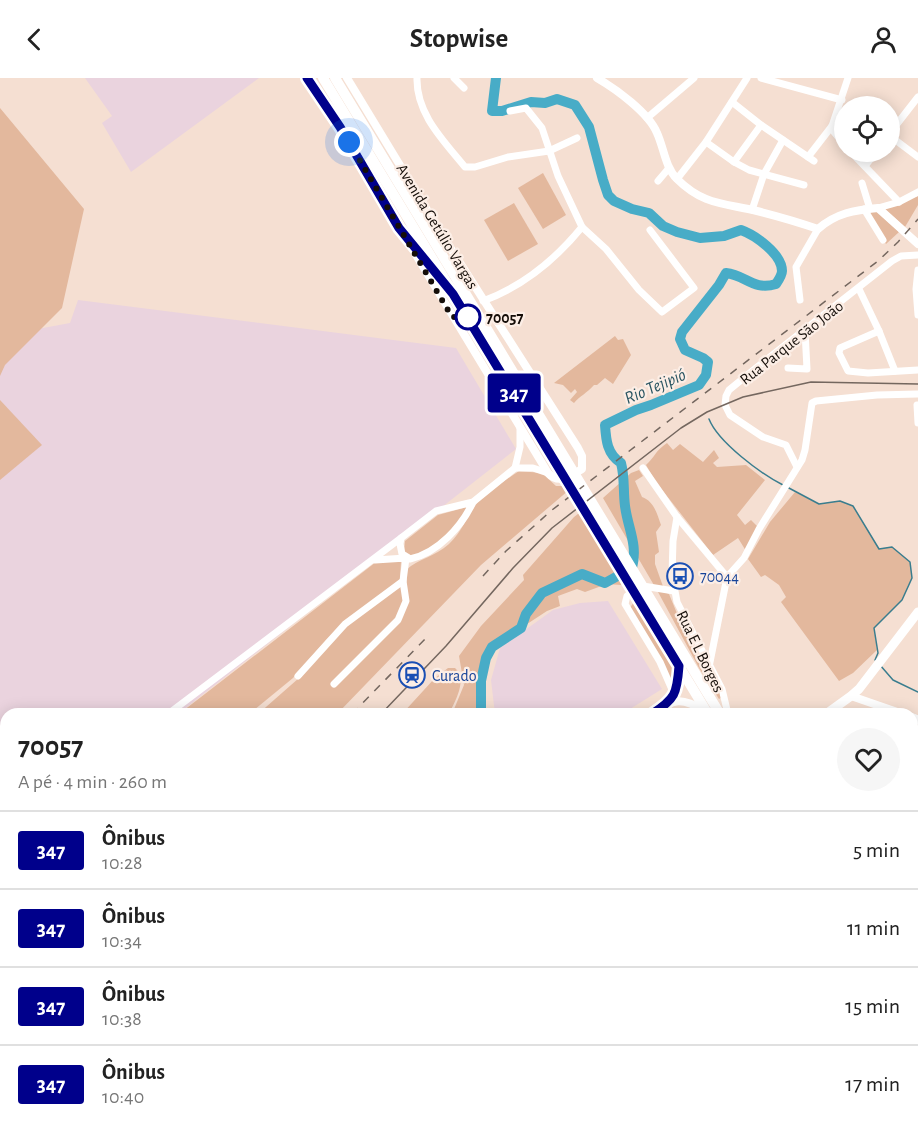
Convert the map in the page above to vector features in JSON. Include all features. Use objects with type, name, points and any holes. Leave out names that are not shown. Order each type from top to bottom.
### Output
[{"type":"highway","points":[[324,78],[368,148],[453,294],[559,457],[650,606],[716,708]]},
{"type":"highway","points":[[335,78],[447,261],[559,457]]},
{"type":"highway","points":[[430,215],[447,261]]},
{"type":"highway","points":[[399,228],[453,294]]},
{"type":"highway","points":[[650,606],[679,666],[705,708]]},
{"type":"highway","points":[[710,698],[721,708]]},
{"type":"main road","points":[[834,708],[851,696],[879,665],[918,612]]},
{"type":"street","name":"Avenida Getúlio Vargas","points":[[307,78],[340,127],[548,473],[554,479],[559,480],[582,469],[582,456],[483,301],[347,78]]},
{"type":"street","points":[[417,78],[418,93],[427,119],[465,166],[475,167],[508,157],[549,151],[577,138]]},
{"type":"street","points":[[454,78],[464,88]]},
{"type":"street","points":[[597,78],[618,92],[647,118],[657,131],[669,168],[677,179],[696,194],[712,202],[752,210],[819,229]]},
{"type":"street","points":[[647,118],[694,78]]},
{"type":"street","points":[[677,179],[706,142],[747,78]]},
{"type":"street","points":[[761,78],[834,98]]},
{"type":"street","points":[[843,96],[848,78]]},
{"type":"street","points":[[732,102],[811,159],[834,121]]},
{"type":"street","points":[[900,122],[917,102]]},
{"type":"street","points":[[510,111],[526,108],[542,128],[572,208],[582,227],[606,249],[639,290],[662,312],[694,288],[650,230]]},
{"type":"street","points":[[734,162],[761,125]]},
{"type":"street","points":[[832,126],[834,130]]},
{"type":"street","points":[[752,210],[764,174],[783,140]]},
{"type":"street","points":[[706,142],[734,162],[764,174],[804,185]]},
{"type":"street","points":[[900,142],[918,157]]},
{"type":"street","points":[[861,162],[899,202]]},
{"type":"street","points":[[865,166],[868,162]]},
{"type":"street","points":[[658,181],[669,168]]},
{"type":"street","points":[[862,183],[883,240]]},
{"type":"street","points":[[800,300],[796,267],[819,229],[835,216],[899,202],[918,192]]},
{"type":"street","points":[[871,209],[918,244]]},
{"type":"street","points":[[483,301],[519,284],[547,265],[561,253],[582,227]]},
{"type":"street","name":"Rua Parque São João","points":[[797,467],[786,445],[771,441],[730,415],[725,405],[729,390],[897,258],[918,255]]},
{"type":"street","points":[[918,270],[916,289],[918,315]]},
{"type":"street","points":[[859,289],[879,331],[894,371]]},
{"type":"street","points":[[788,368],[807,369],[805,331]]},
{"type":"street","points":[[879,331],[842,346],[839,353],[847,369],[850,372],[918,370]]},
{"type":"street","points":[[710,667],[727,577],[744,558],[797,467],[805,450],[812,403],[877,395],[918,394]]},
{"type":"street","points":[[917,405],[918,423]]},
{"type":"street","points":[[176,708],[375,560],[434,512],[473,502],[515,468],[520,447],[520,428]]},
{"type":"street","points":[[515,468],[533,468],[548,473]]},
{"type":"street","points":[[643,468],[677,517],[727,577]]},
{"type":"street","points":[[375,560],[423,555],[444,539],[466,517],[473,502]]},
{"type":"street","name":"Rua E L Borges","points":[[677,517],[672,557],[674,591],[682,613],[722,689],[727,708]]},
{"type":"street","points":[[334,684],[398,620],[405,602],[403,581],[406,558],[400,550],[401,538]]},
{"type":"street","points":[[298,676],[345,624],[403,581]]},
{"type":"street","points":[[672,699],[660,662],[625,604],[627,596],[643,586],[674,591]]},
{"type":"street","points":[[672,699],[679,666]]},
{"type":"street","points":[[851,696],[886,708]]},
{"type":"street","points":[[660,708],[672,699],[686,700],[700,708]]},
{"type":"shaded area","points":[[85,78],[259,78],[131,172],[102,123],[112,116]]},
{"type":"shaded area","points":[[0,108],[84,209],[62,308],[5,365],[0,376]]},
{"type":"shaded area","points":[[543,173],[566,215],[543,229],[518,188]]},
{"type":"shaded area","points":[[918,196],[918,205],[905,227],[884,208]]},
{"type":"shaded area","points":[[514,203],[538,244],[508,261],[484,220]]},
{"type":"shaded area","points":[[875,210],[899,232],[886,244],[866,211]]},
{"type":"shaded area","points":[[78,300],[456,348],[516,449],[186,708],[0,708],[0,336],[70,323]]},
{"type":"shaded area","points":[[615,336],[618,340],[623,339],[631,355],[613,384],[605,378],[574,403],[570,400],[577,392],[575,389],[571,393],[563,385],[554,383]]},
{"type":"shaded area","points":[[0,400],[42,445],[0,480]]},
{"type":"shaded area","points":[[667,443],[673,450],[680,444],[703,462],[714,450],[719,458],[713,463],[717,467],[746,465],[765,480],[737,515],[745,525],[751,520],[758,527],[746,551],[738,538],[713,555],[656,482],[646,465]]},
{"type":"shaded area","points":[[639,470],[643,476],[635,481],[642,497],[654,508],[661,525],[656,532],[659,552],[655,555],[655,564],[665,592],[669,594],[683,628],[719,688],[722,697],[719,699],[699,668],[603,498],[631,473]]},
{"type":"shaded area","points":[[519,471],[542,473],[556,486],[565,486],[569,490],[481,565],[343,708],[265,708],[299,678],[347,625],[407,580],[406,570],[449,544],[479,501]]},
{"type":"shaded area","points":[[795,492],[819,504],[840,501],[853,506],[879,549],[892,547],[910,562],[912,578],[902,600],[874,628],[877,650],[853,673],[839,681],[781,602],[786,597],[779,585],[765,575],[761,577],[748,559],[770,522]]},
{"type":"shaded area","points":[[467,507],[457,526],[422,555],[414,557],[404,551],[405,541],[438,515]]},
{"type":"shaded area","points":[[583,510],[625,580],[621,585],[607,584],[585,592],[577,589],[558,596],[560,606],[547,611],[492,647],[486,658],[481,681],[481,708],[454,708],[464,685],[459,656],[481,626],[524,580],[523,575],[574,517]]},
{"type":"shaded area","points":[[401,561],[400,580],[343,624],[293,678],[256,708],[187,708],[376,562]]},
{"type":"shaded area","points":[[608,601],[662,689],[632,708],[494,708],[491,680],[500,648],[553,610],[580,603]]},
{"type":"shaded area","points":[[635,601],[674,664],[676,673],[674,690],[628,610]]},
{"type":"shaded area","points":[[448,668],[455,668],[459,673],[459,691],[452,708],[407,708],[434,679]]},
{"type":"waterway","name":"Rio Tejipió","points":[[481,708],[481,681],[486,658],[492,647],[521,628],[526,614],[542,593],[582,574],[605,583],[632,568],[634,551],[625,506],[621,463],[608,446],[605,425],[699,385],[706,375],[708,362],[685,350],[680,339],[682,332],[726,273],[761,286],[768,286],[776,284],[782,271],[778,258],[773,252],[753,236],[741,230],[724,236],[700,238],[663,226],[649,213],[614,201],[608,195],[589,127],[575,105],[557,99],[545,103],[531,102],[502,111],[492,111],[496,78]]},
{"type":"waterway","points":[[709,419],[731,447],[752,465],[783,485]]},
{"type":"waterway","points":[[787,487],[819,504],[840,501],[853,506],[879,549],[892,547],[910,562],[912,578],[902,600],[874,628],[878,653],[875,660]]},
{"type":"waterway","points":[[880,665],[893,680],[918,692]]},
{"type":"tram line","points":[[387,708],[552,528],[681,428],[707,412],[743,397],[811,382],[918,384]]},
{"type":"railway","points":[[483,576],[506,551],[552,510],[878,261],[918,219]]},
{"type":"railway","points":[[358,708],[427,637]]},
{"type":"bus line","name":"347","points":[[307,78],[340,127],[399,228],[453,294],[679,666],[674,695],[670,702],[661,708]]},
{"type":"place","name":"70057","points":[[468,317]]},
{"type":"place","name":"70044","points":[[680,576]]},
{"type":"place","name":"Curado","points":[[412,675]]},
{"type":"route","points":[[349,142],[452,317],[468,317]]}]
